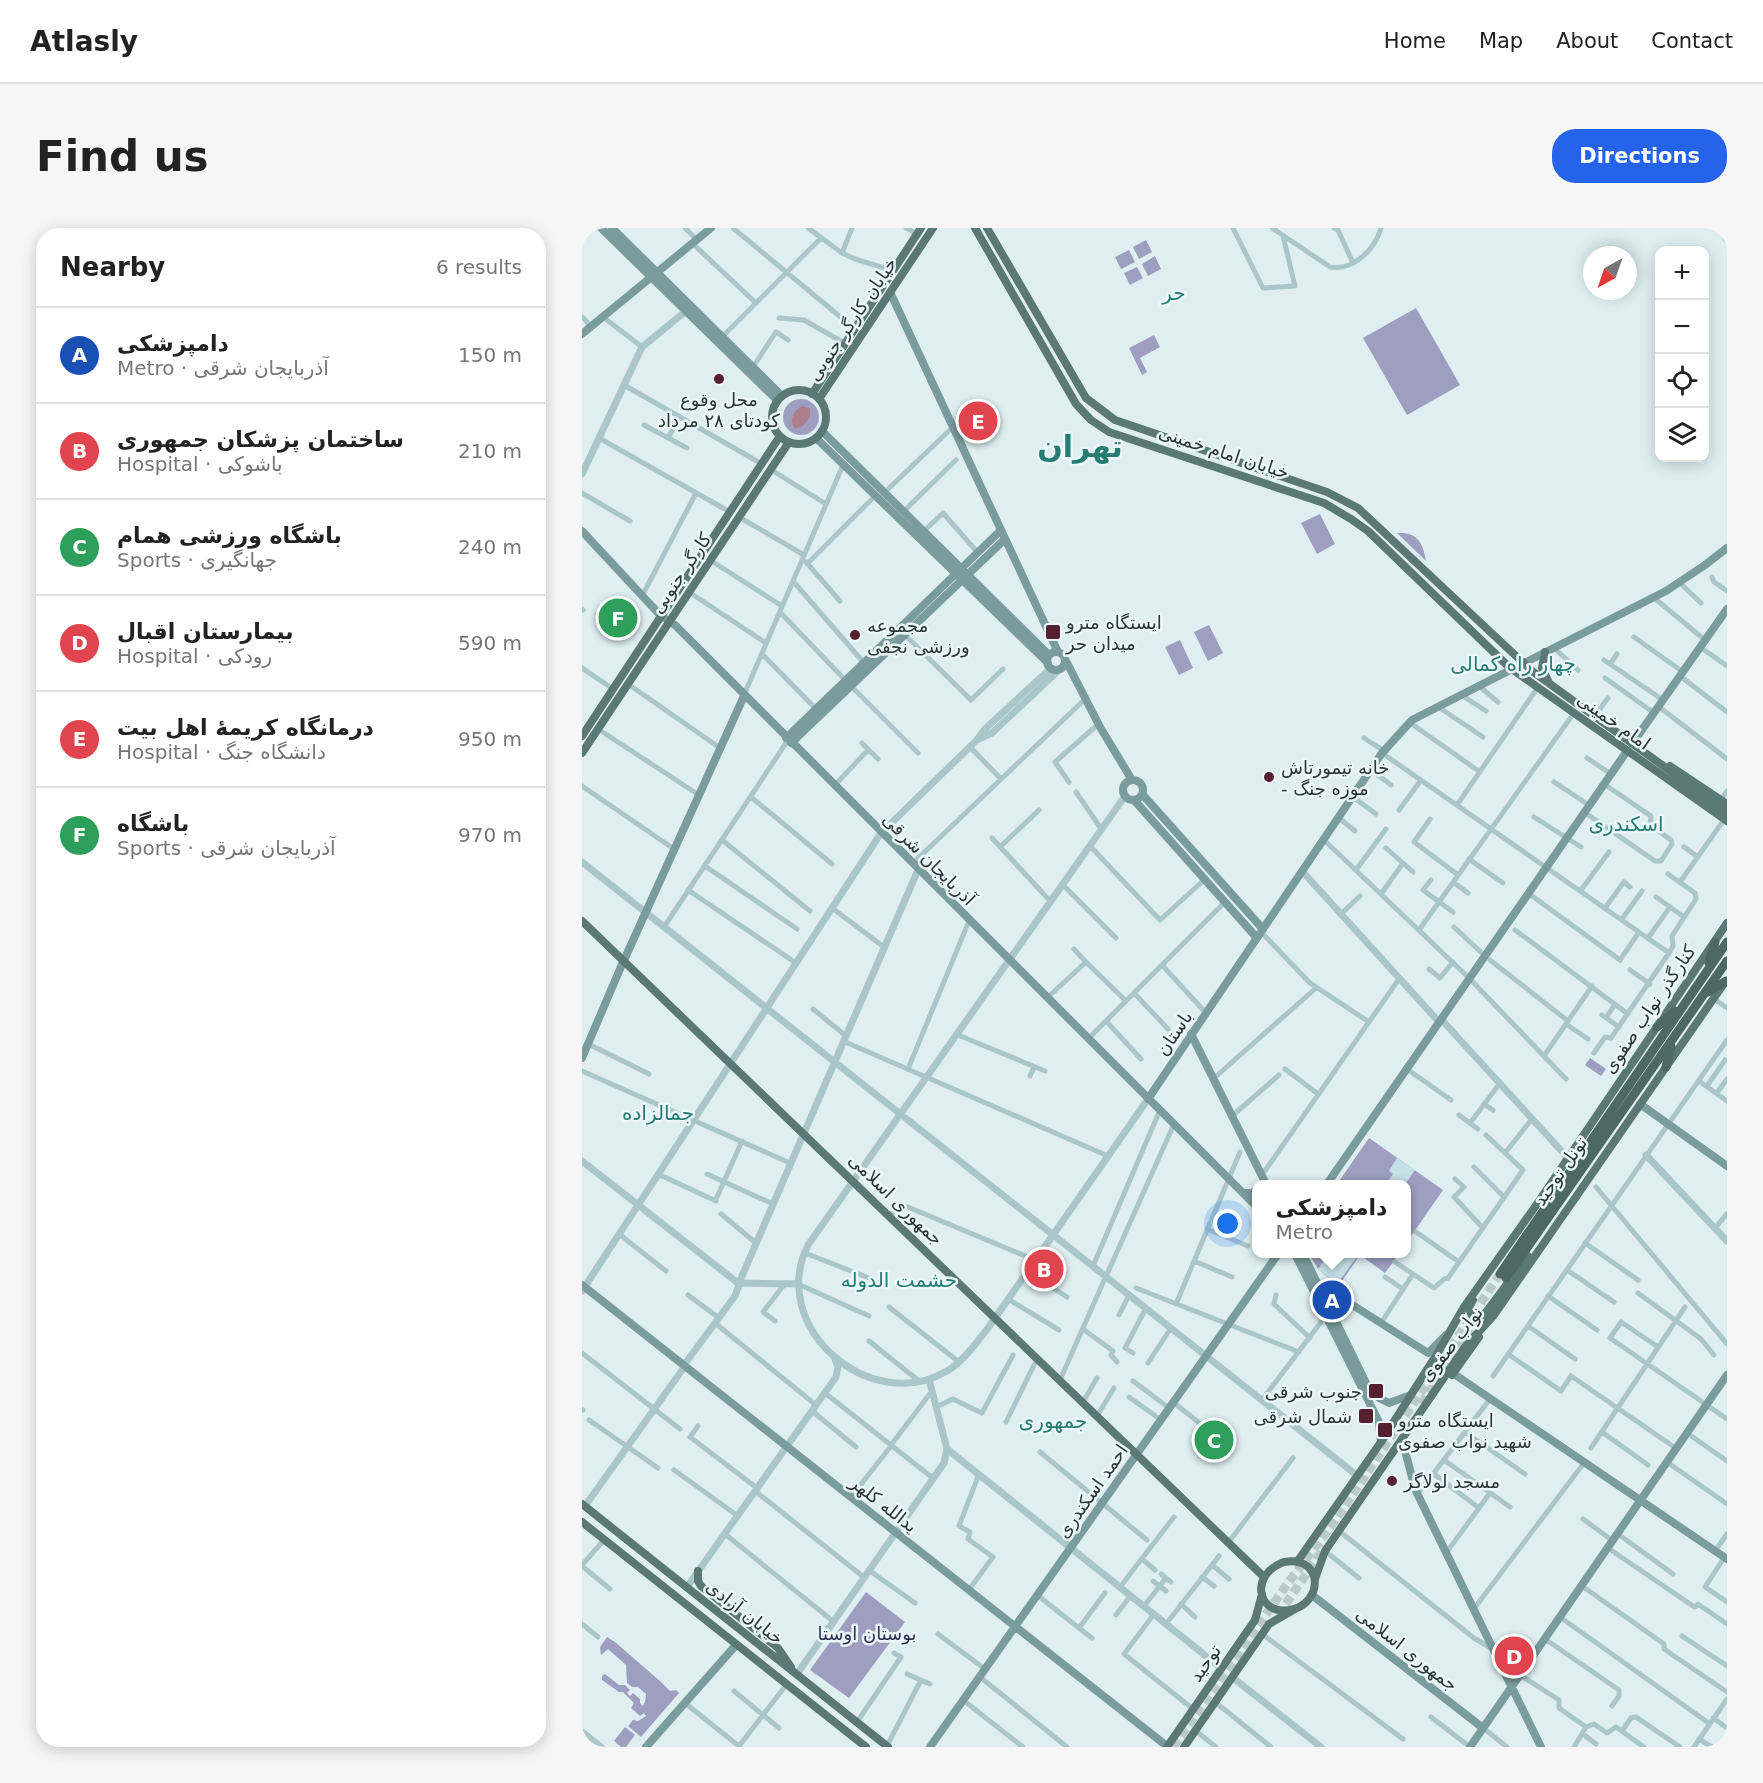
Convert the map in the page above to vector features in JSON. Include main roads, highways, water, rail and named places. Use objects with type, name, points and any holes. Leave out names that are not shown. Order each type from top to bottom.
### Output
[{"type":"highway","points":[[1706,972],[1715,942]]},
{"type":"highway","points":[[1637,1082],[1688,999],[1727,942]]},
{"type":"highway","points":[[1637,1082],[1672,1040],[1727,961]]},
{"type":"highway","points":[[1703,994],[1726,980]]},
{"type":"highway","points":[[1657,1027],[1688,999]]},
{"type":"highway","points":[[1666,1067],[1672,1040]]},
{"type":"highway","name":"تونل توحید","points":[[1503,1276],[1637,1082]]},
{"type":"main road","points":[[601,228],[654,275],[780,398]]},
{"type":"main road","points":[[612,228],[654,275]]},
{"type":"main road","points":[[582,334],[711,228]]},
{"type":"main road","name":"خیابان کارگر جنوبی","points":[[816,396],[933,228]]},
{"type":"main road","name":"خیابان امام خمینی","points":[[975,228],[1082,413],[1109,432],[1324,503],[1352,519],[1368,531],[1512,669]]},
{"type":"main road","name":"خیابان امام خمینی","points":[[987,228],[1086,398],[1116,420],[1327,492],[1358,508],[1522,663]]},
{"type":"main road","name":"خیابان کارگر جنوبی","points":[[816,396],[855,329],[919,231]]},
{"type":"main road","points":[[890,292],[1053,641],[1058,659],[1095,727],[1130,781]]},
{"type":"main road","points":[[689,309],[753,367],[780,398]]},
{"type":"main road","points":[[797,390],[816,396],[825,410],[826,417],[822,431],[816,438],[805,443],[789,442],[780,436],[773,425],[772,416],[780,398],[797,390]]},
{"type":"main road","points":[[822,431],[924,531],[950,563]]},
{"type":"main road","name":"کارگر جنوبی","points":[[582,736],[585,725],[613,689],[780,436]]},
{"type":"main road","points":[[816,438],[890,510],[1058,659],[1130,781]]},
{"type":"main road","name":"کارگر جنوبی","points":[[582,753],[789,442]]},
{"type":"main road","points":[[1198,462],[1204,459],[1203,450]]},
{"type":"main road","points":[[890,510],[896,504]]},
{"type":"main road","points":[[1368,531],[1368,524],[1376,523]]},
{"type":"main road","points":[[788,741],[816,709],[905,635],[1001,530]]},
{"type":"main road","name":"آذربایجان شرقی","points":[[582,531],[661,616],[1252,1202]]},
{"type":"main road","points":[[788,741],[849,683],[864,663],[962,574],[1005,539]]},
{"type":"main road","name":"باستان","points":[[1148,1099],[1383,752],[1409,722],[1653,597],[1679,582],[1727,548]]},
{"type":"main road","points":[[962,574],[1049,666]]},
{"type":"main road","points":[[1329,1180],[1469,978],[1487,958],[1528,893],[1727,609]]},
{"type":"main road","points":[[1549,650],[1542,668],[1550,686]]},
{"type":"main road","points":[[1049,666],[1058,659]]},
{"type":"main road","points":[[1049,666],[1058,659]]},
{"type":"main road","name":"امام خمینی","points":[[1522,663],[1671,777]]},
{"type":"main road","name":"امام خمینی","points":[[1512,669],[1574,713],[1629,747]]},
{"type":"main road","points":[[582,1058],[645,912],[744,696]]},
{"type":"main road","points":[[1644,758],[1679,771],[1724,802]]},
{"type":"main road","points":[[1644,758],[1666,784],[1725,824]]},
{"type":"main road","points":[[1671,777],[1725,824]]},
{"type":"main road","points":[[1671,777],[1727,812]]},
{"type":"main road","points":[[1130,781],[1137,781],[1142,785],[1142,794],[1260,933]]},
{"type":"main road","points":[[1130,781],[1123,790],[1125,796],[1134,800],[1224,903],[1260,933]]},
{"type":"main road","points":[[1134,800],[1142,794]]},
{"type":"main road","name":"جمهوری اسلامی","points":[[582,921],[730,1063],[802,1136],[890,1216],[1264,1577]]},
{"type":"main road","name":"کنارگذر نواب صفوی","points":[[1598,1113],[1727,923]]},
{"type":"main road","points":[[1726,980],[1640,1104],[1727,1166]]},
{"type":"main road","points":[[1191,1034],[1264,1180]]},
{"type":"main road","points":[[582,1035],[588,1043]]},
{"type":"main road","name":"نواب صفوی","points":[[1315,1579],[1325,1551],[1465,1347],[1494,1315],[1640,1104]]},
{"type":"main road","name":"نواب صفوی","points":[[1297,1562],[1359,1477],[1464,1306],[1598,1113]]},
{"type":"main road","points":[[1261,1180],[1262,1175]]},
{"type":"main road","points":[[1243,1193],[1252,1193]]},
{"type":"main road","points":[[1537,1204],[1519,1236],[1470,1305],[1469,1311],[1472,1316],[1478,1317],[1487,1312],[1534,1248],[1550,1234]]},
{"type":"main road","name":"احمد اسکندری","points":[[930,1747],[1275,1258]]},
{"type":"main road","points":[[1297,1258],[1379,1422],[1382,1442]]},
{"type":"main road","points":[[1305,1258],[1369,1389],[1378,1398],[1389,1403],[1411,1395]]},
{"type":"main road","points":[[1316,1280],[1428,1353],[1451,1329]]},
{"type":"main road","name":"یدالله کلهر","points":[[583,1288],[1168,1747]]},
{"type":"main road","points":[[1412,1424],[1424,1414],[1454,1374],[1479,1339],[1484,1326]]},
{"type":"main road","points":[[1454,1374],[1726,1558]]},
{"type":"main road","points":[[1470,1747],[1727,1376]]},
{"type":"main road","points":[[1402,1439],[1418,1495],[1540,1747]]},
{"type":"main road","points":[[1348,1492],[1360,1502]]},
{"type":"main road","name":"خیابان آزادی","points":[[583,1505],[687,1587],[748,1630],[797,1674],[887,1746]]},
{"type":"main road","name":"خیابان آزادی","points":[[582,1522],[866,1747]]},
{"type":"main road","points":[[1284,1562],[1297,1562],[1310,1569],[1315,1579],[1312,1595],[1295,1609],[1286,1611],[1276,1609],[1266,1602],[1262,1594],[1261,1587],[1264,1577],[1275,1566],[1284,1562]]},
{"type":"main road","points":[[646,1747],[748,1630],[701,1586],[698,1581],[698,1571]]},
{"type":"main road","name":"توحید","points":[[1168,1747],[1255,1620],[1262,1594]]},
{"type":"main road","name":"جمهوری اسلامی","points":[[1312,1595],[1483,1728]]},
{"type":"main road","name":"توحید","points":[[1184,1747],[1269,1624],[1295,1609]]},
{"type":"tunnel","points":[[1173,1747],[1288,1583],[1334,1522],[1500,1274]]},
{"type":"tunnel","points":[[1421,1404],[1484,1311]]},
{"type":"tunnel","points":[[1278,1615],[1325,1547]]},
{"type":"place","name":"محل وقوع کودتای ۲۸ مرداد","points":[[719,379]]},
{"type":"place","name":"درمانگاه کریمهٔ اهل بیت","points":[[978,421]]},
{"type":"place","name":"باشگاه","points":[[618,618]]},
{"type":"place","name":"ایستگاه مترو میدان حر","points":[[1053,632]]},
{"type":"place","name":"مجموعه ورزشی نجفی","points":[[855,635]]},
{"type":"place","name":"خانه تیمورتاش - موزه جنگ","points":[[1269,777]]},
{"type":"place","name":"ساختمان پزشکان جمهوری","points":[[1044,1269]]},
{"type":"place","name":"دامپزشکی","points":[[1332,1300]]},
{"type":"place","name":"جنوب شرقی","points":[[1376,1391]]},
{"type":"place","name":"شمال شرقی","points":[[1366,1416]]},
{"type":"place","name":"ایستگاه مترو شهید نواب صفوی","points":[[1385,1430]]},
{"type":"place","name":"باشگاه ورزشی همام","points":[[1214,1440]]},
{"type":"place","name":"مسجد لولاگر","points":[[1392,1481]]},
{"type":"place","name":"بیمارستان اقبال","points":[[1514,1656]]},
{"type":"district","name":"حر","points":[[1174,293]]},
{"type":"district","name":"تهران","points":[[1080,446]]},
{"type":"district","name":"چهار راه کمالی","points":[[1513,664]]},
{"type":"district","name":"اسکندری","points":[[1626,824]]},
{"type":"district","name":"جمالزاده","points":[[658,1113]]},
{"type":"district","name":"حشمت الدوله","points":[[899,1280]]},
{"type":"district","name":"جمهوری","points":[[1053,1421]]},
{"type":"park label","name":"بوستان اوستا","points":[[867,1633]]}]
